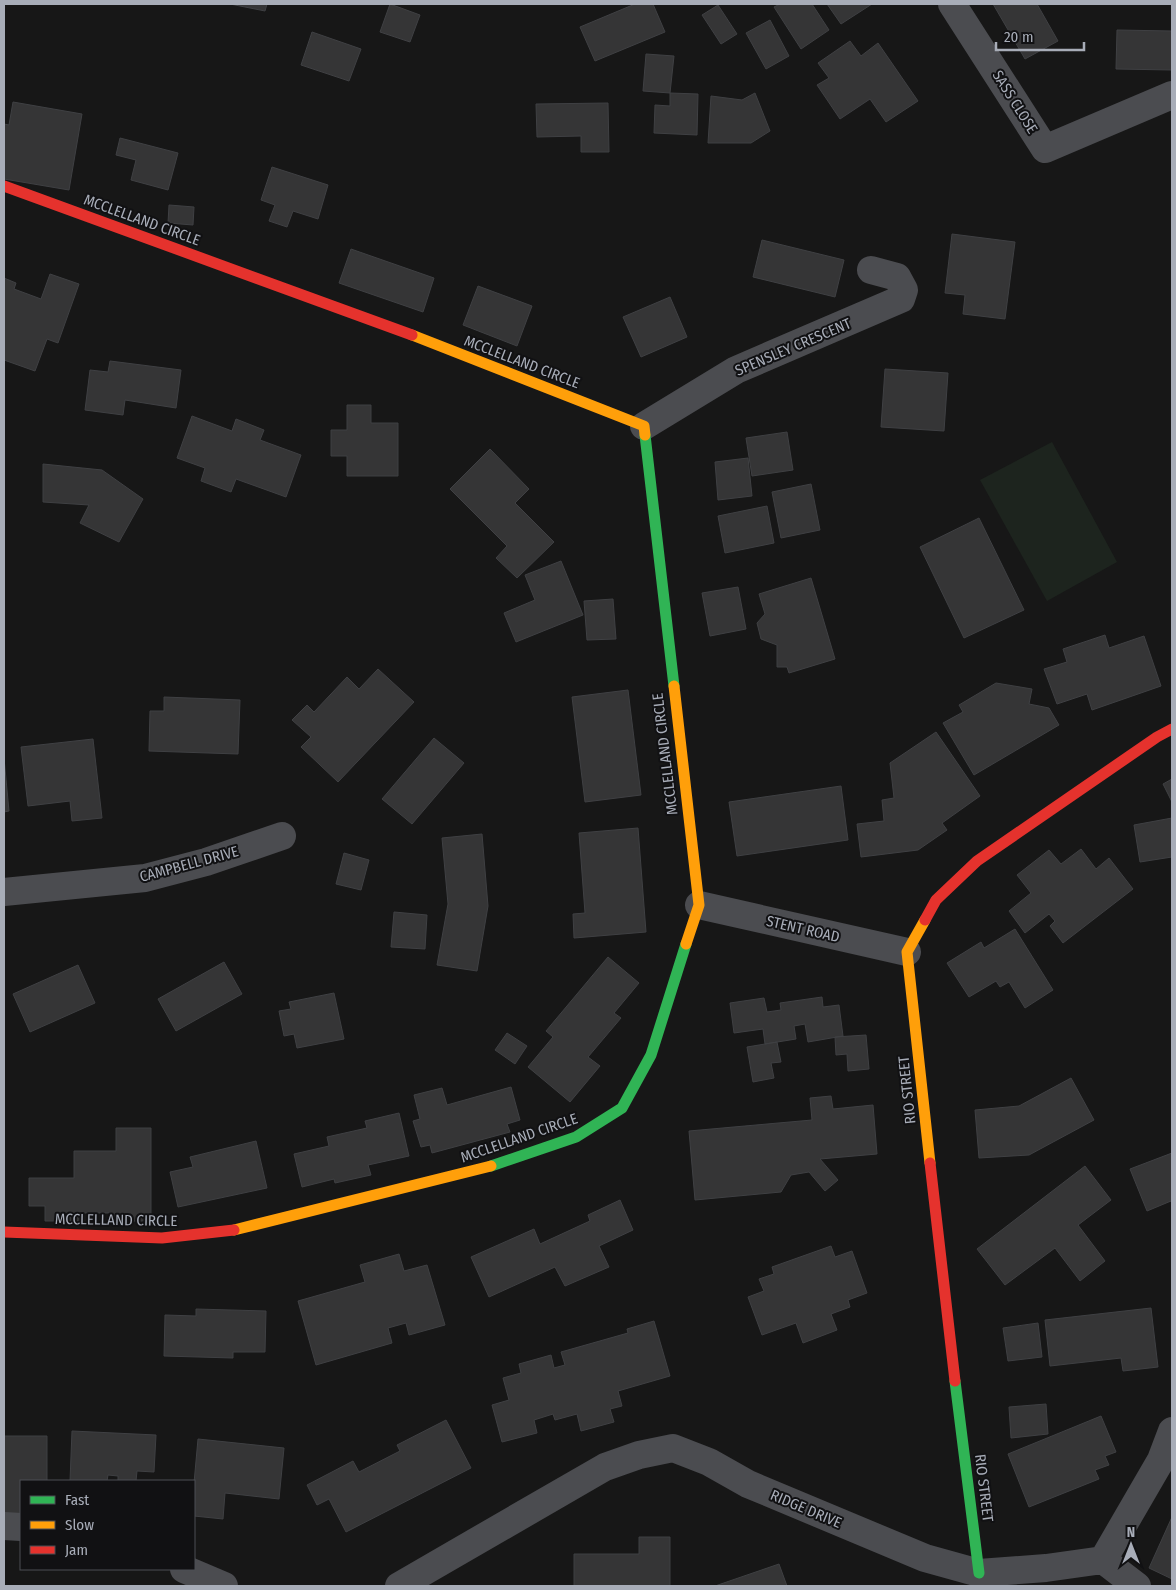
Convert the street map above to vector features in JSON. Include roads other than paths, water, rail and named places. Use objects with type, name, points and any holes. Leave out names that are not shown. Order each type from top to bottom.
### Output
[{"type":"street","name":"SASS CLOSE","points":[[952,4],[1045,150],[1172,95]]},
{"type":"street","name":"MCCLELLAND CIRCLE","points":[[4,186],[376,321],[644,426],[699,905],[651,1055],[640,1077],[622,1108],[606,1120],[576,1137],[488,1167],[240,1229],[162,1238],[4,1232]]},
{"type":"street","name":"SPENSLEY CRESCENT","points":[[644,426],[736,370],[901,299],[904,290],[897,277],[871,270]]},
{"type":"street","points":[[907,952],[936,900],[977,861],[1157,737],[1172,729]]},
{"type":"street","name":"CAMPBELL DRIVE","points":[[4,892],[145,878],[206,862],[282,836]]},
{"type":"street","name":"STENT ROAD","points":[[699,905],[907,952]]},
{"type":"street","name":"RIO STREET","points":[[907,952],[947,1316],[980,1573]]},
{"type":"street","points":[[1136,1586],[1103,1560],[1161,1460],[1172,1431]]},
{"type":"street","name":"RIDGE DRIVE","points":[[399,1586],[605,1467],[639,1455],[673,1448],[709,1462],[748,1484],[916,1555],[980,1573],[1046,1568],[1103,1560]]},
{"type":"street","points":[[4,1526],[20,1527]]},
{"type":"street","points":[[186,1570],[224,1586]]}]
